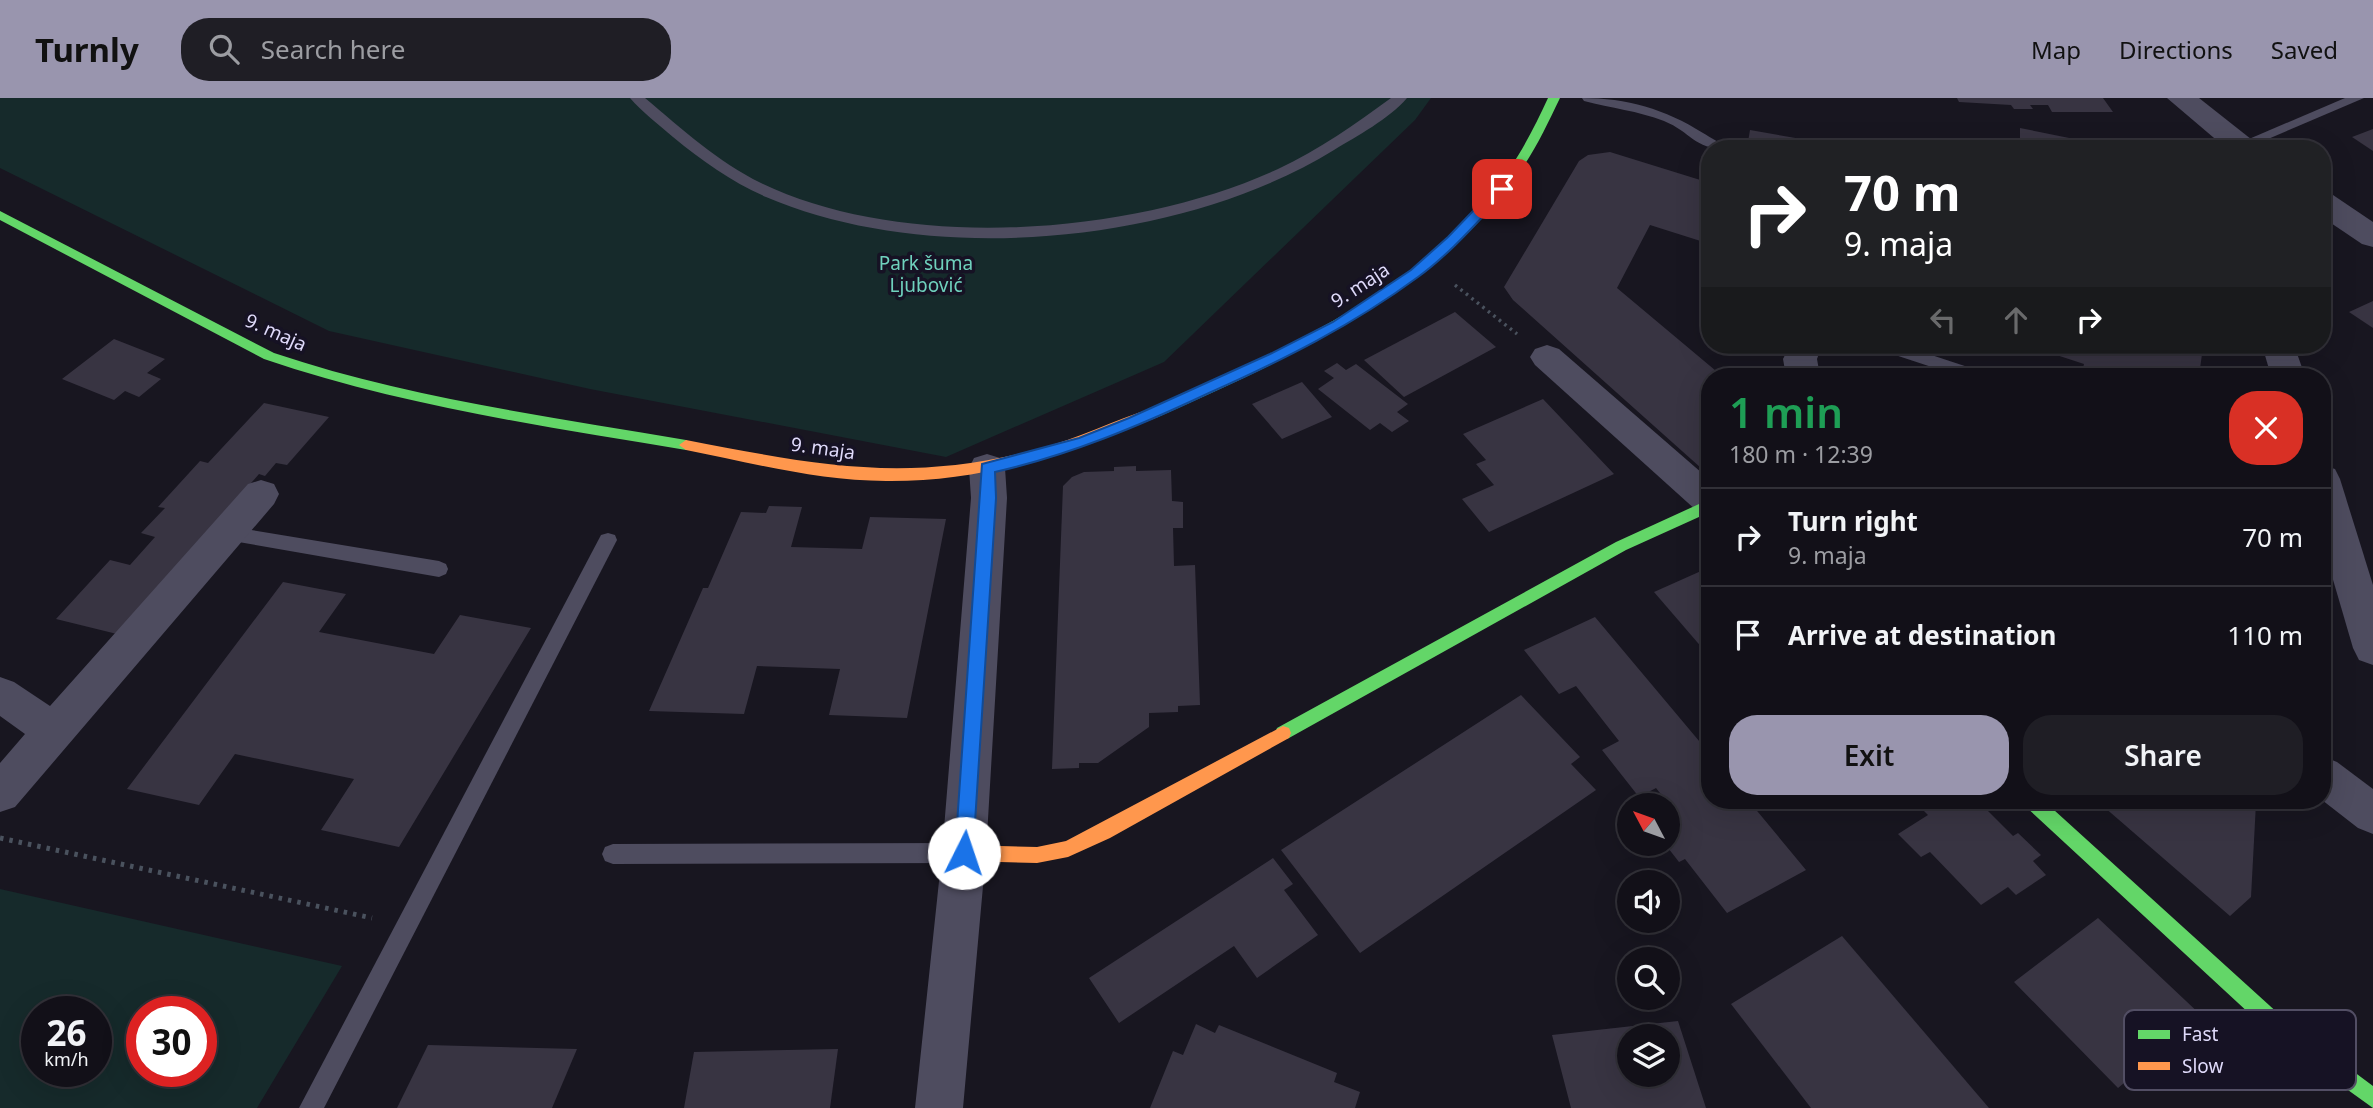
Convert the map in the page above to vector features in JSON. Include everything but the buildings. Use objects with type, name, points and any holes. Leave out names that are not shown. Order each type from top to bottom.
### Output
[{"type":"street","name":"9. maja","points":[[0,215],[268,356],[359,385],[841,473],[886,477],[934,475],[987,468],[1084,442],[1265,362],[1359,313],[1427,263],[1502,189],[1532,145],[1554,98]]},
{"type":"street","points":[[2181,98],[2235,140]]},
{"type":"street","points":[[2331,207],[2368,228]]},
{"type":"street","points":[[2331,238],[2368,228]]},
{"type":"street","points":[[1548,357],[1701,495]]},
{"type":"street","points":[[939,1108],[964,853],[989,498],[987,468]]},
{"type":"street","points":[[0,793],[261,494]]},
{"type":"street","points":[[964,853],[1037,855],[1068,849],[1621,546],[1701,507]]},
{"type":"street","points":[[2331,509],[2373,648]]},
{"type":"street","points":[[0,694],[53,731]]},
{"type":"street","points":[[2331,782],[2373,814]]},
{"type":"street","points":[[2041,809],[2260,1010]]},
{"type":"street","points":[[2356,1085],[2373,1098]]},
{"type":"lane","points":[[637,98],[690,143],[737,176],[787,199],[853,219],[936,232],[1024,234],[1109,225],[1188,208],[1267,180],[1329,149],[1400,98]]},
{"type":"lane","points":[[1589,98],[1643,109],[1672,119],[1705,140]]},
{"type":"lane","points":[[2260,140],[2357,98]]},
{"type":"lane","points":[[1910,354],[1953,368]]},
{"type":"lane","points":[[227,533],[439,569]]},
{"type":"lane","points":[[311,1108],[608,540]]},
{"type":"lane","points":[[613,854],[964,853]]},
{"type":"path","points":[[1427,263],[1548,357]]},
{"type":"path","points":[[0,838],[405,925]]},
{"type":"green space","name":"Park šuma Ljubović","points":[[0,98],[1431,98],[1415,120],[1164,362],[946,457],[590,389],[329,331],[0,168]]},
{"type":"green space","points":[[0,889],[342,966],[257,1108],[0,1108]]},
{"type":"traffic: fast","points":[[1153,413],[1251,369],[1348,318],[1436,256],[1475,219],[1510,177],[1528,149],[1554,98]]},
{"type":"traffic: fast","points":[[0,215],[269,356],[315,372],[442,403],[686,445]]},
{"type":"traffic: fast","points":[[1283,733],[1621,546],[1701,509]]},
{"type":"traffic: fast","points":[[2041,809],[2260,1010]]},
{"type":"traffic: fast","points":[[2356,1085],[2373,1098]]},
{"type":"traffic: slow","points":[[686,445],[823,471],[884,476],[924,475],[1002,464],[1040,454],[1153,413]]},
{"type":"traffic: slow","points":[[964,853],[1037,855],[1068,849],[1104,832],[1283,733]]},
{"type":"route","points":[[964,853],[989,498],[987,468],[1084,442],[1134,422],[1275,358],[1338,325],[1415,273],[1465,228],[1502,189]]}]
